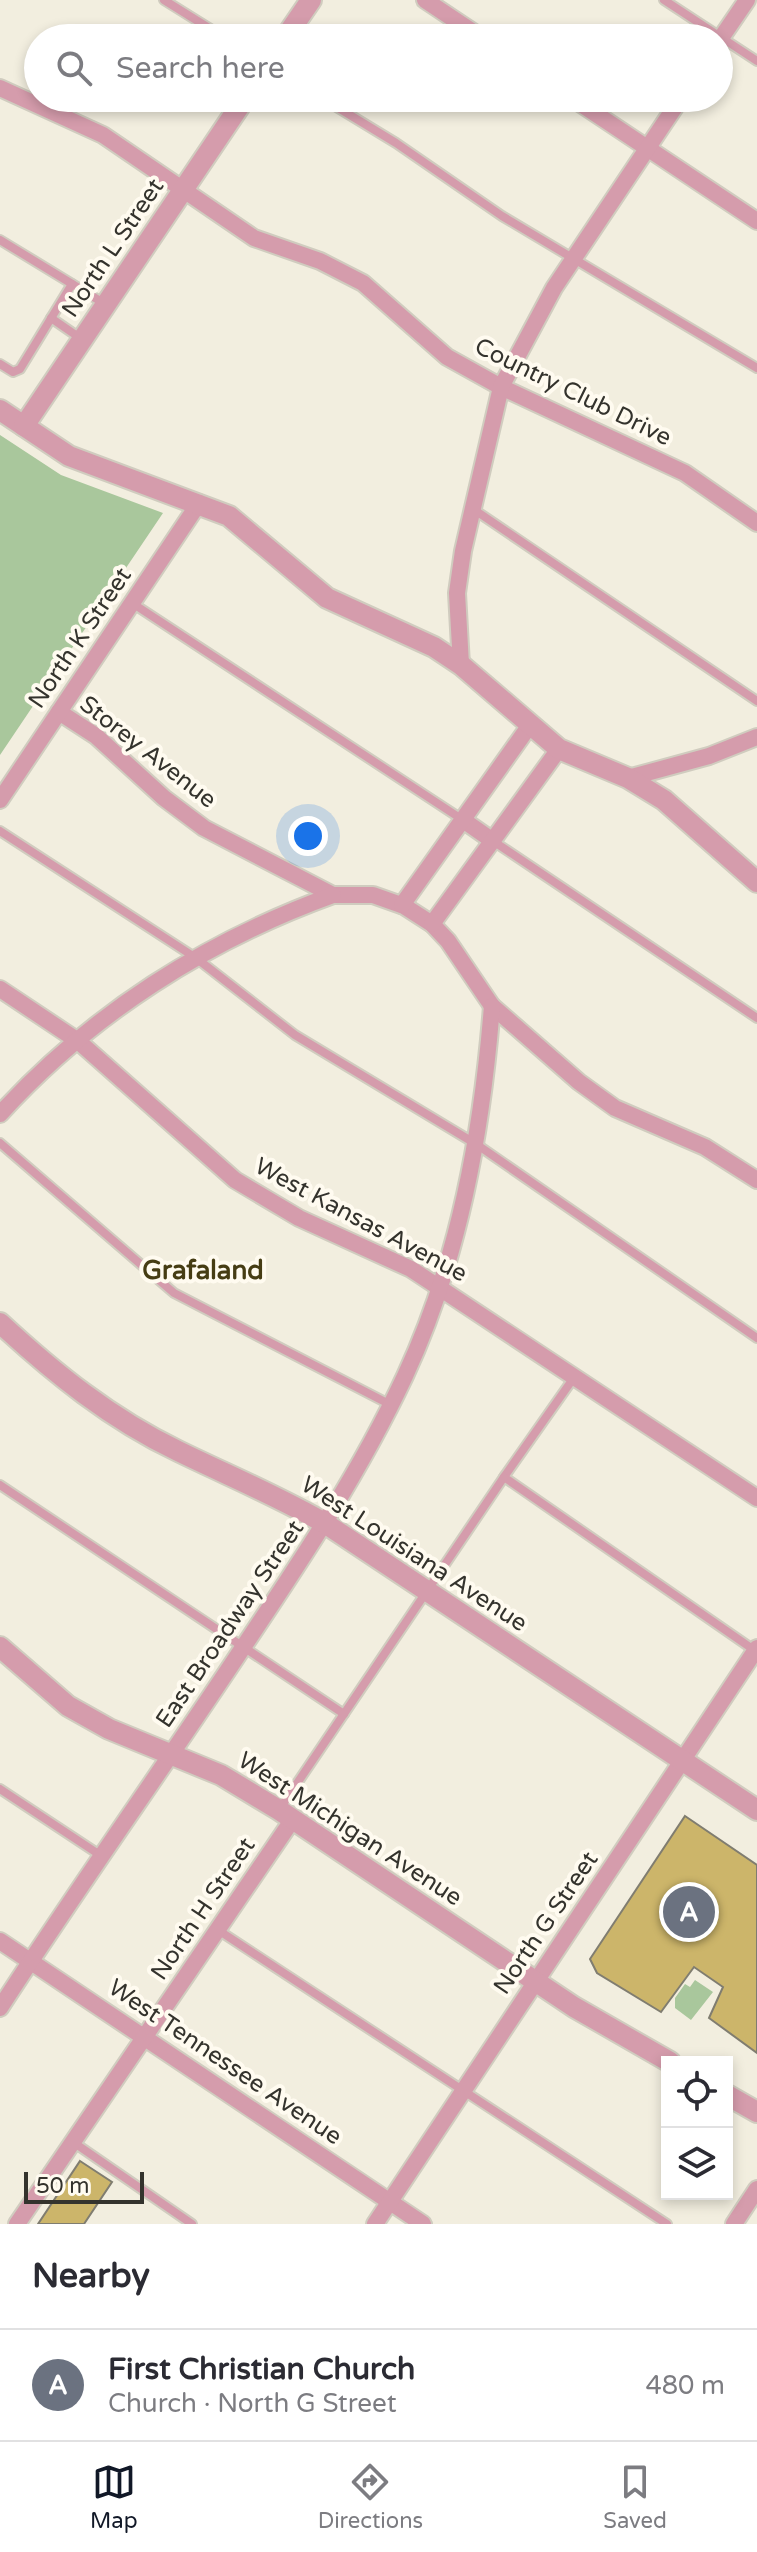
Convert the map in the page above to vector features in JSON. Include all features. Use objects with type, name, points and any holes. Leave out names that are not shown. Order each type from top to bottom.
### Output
[{"type":"street","points":[[295,24],[311,0]]},
{"type":"street","points":[[425,0],[461,24]]},
{"type":"street","points":[[730,24],[747,0]]},
{"type":"street","name":"Country Club Drive","points":[[0,88],[24,99]]},
{"type":"street","name":"Country Club Drive","points":[[53,112],[103,135],[254,238],[320,261],[363,283],[447,357],[501,387],[685,473],[757,523]]},
{"type":"street","name":"North L Street","points":[[24,426],[235,112]]},
{"type":"street","points":[[593,112],[757,221]]},
{"type":"street","points":[[461,665],[457,593],[472,508],[501,387],[574,259],[671,112]]},
{"type":"street","points":[[0,410],[69,456],[229,516],[327,598],[434,647],[461,665],[559,749],[628,778],[664,800],[757,882]]},
{"type":"street","name":"North K Street","points":[[0,800],[199,503]]},
{"type":"street","name":"Storey Avenue","points":[[59,712],[96,736],[164,798],[204,828],[333,895],[373,895],[402,905],[432,924],[455,951],[492,1006],[565,1071],[615,1108],[705,1147],[757,1180]]},
{"type":"street","points":[[402,905],[530,725]]},
{"type":"street","points":[[628,778],[709,756],[757,737]]},
{"type":"street","points":[[432,924],[559,749]]},
{"type":"street","points":[[463,820],[493,841]]},
{"type":"street","points":[[0,1114],[78,1041],[136,996],[196,958],[277,916],[333,895]]},
{"type":"street","name":"West Kansas Avenue","points":[[0,989],[78,1041],[235,1180],[299,1218],[392,1259],[438,1287],[757,1498]]},
{"type":"street","name":"East Broadway Street","points":[[0,2008],[326,1524],[391,1405],[438,1287],[461,1215],[476,1144],[492,1006]]},
{"type":"street","name":"West Louisiana Avenue","points":[[0,1323],[53,1372],[128,1423],[326,1524],[681,1763],[757,1810]]},
{"type":"street","name":"West Michigan Avenue","points":[[0,1647],[68,1706],[109,1729],[221,1775],[286,1814],[535,1981],[661,2057]]},
{"type":"street","name":"North G Street","points":[[375,2224],[756,1651]]},
{"type":"street","name":"North H Street","points":[[17,2224],[217,1929],[286,1814]]},
{"type":"street","name":"West Tennessee Avenue","points":[[0,1941],[423,2224]]},
{"type":"street","points":[[733,2098],[757,2112]]},
{"type":"street","points":[[734,2224],[757,2189]]},
{"type":"lane","points":[[164,0],[203,24]]},
{"type":"lane","points":[[664,0],[698,24]]},
{"type":"lane","points":[[733,47],[757,61]]},
{"type":"lane","points":[[344,112],[574,259],[757,368]]},
{"type":"lane","points":[[0,240],[106,304]]},
{"type":"lane","points":[[0,364],[13,372],[20,369],[72,284]]},
{"type":"lane","points":[[51,318],[83,339]]},
{"type":"lane","points":[[472,508],[757,701]]},
{"type":"lane","points":[[132,603],[463,820]]},
{"type":"lane","points":[[0,831],[196,958],[295,1035],[476,1144],[757,1338]]},
{"type":"lane","points":[[493,841],[757,1018]]},
{"type":"lane","points":[[0,1143],[174,1293],[391,1405]]},
{"type":"lane","points":[[286,1814],[344,1714],[575,1375]]},
{"type":"lane","points":[[504,1477],[756,1651]]},
{"type":"lane","points":[[0,1485],[344,1714]]},
{"type":"lane","points":[[0,1789],[103,1857]]},
{"type":"lane","points":[[217,1929],[667,2224]]},
{"type":"lane","points":[[73,2142],[192,2224]]},
{"type":"green space","points":[[0,435],[61,475],[163,513],[0,755]]},
{"type":"green space","points":[[695,1980],[713,1992],[691,2020],[675,2008],[675,1998],[685,1984],[690,1987]]},
{"type":"building","points":[[685,1816],[757,1865],[757,2053],[709,2018],[723,1987],[694,1967],[661,2012],[597,1973],[590,1959]]},
{"type":"building","points":[[80,2161],[112,2182],[84,2224],[38,2224]]},
{"type":"place","name":"First Christian Church","points":[[689,1912]]},
{"type":"district","name":"Grafaland","points":[[203,1270]]}]
